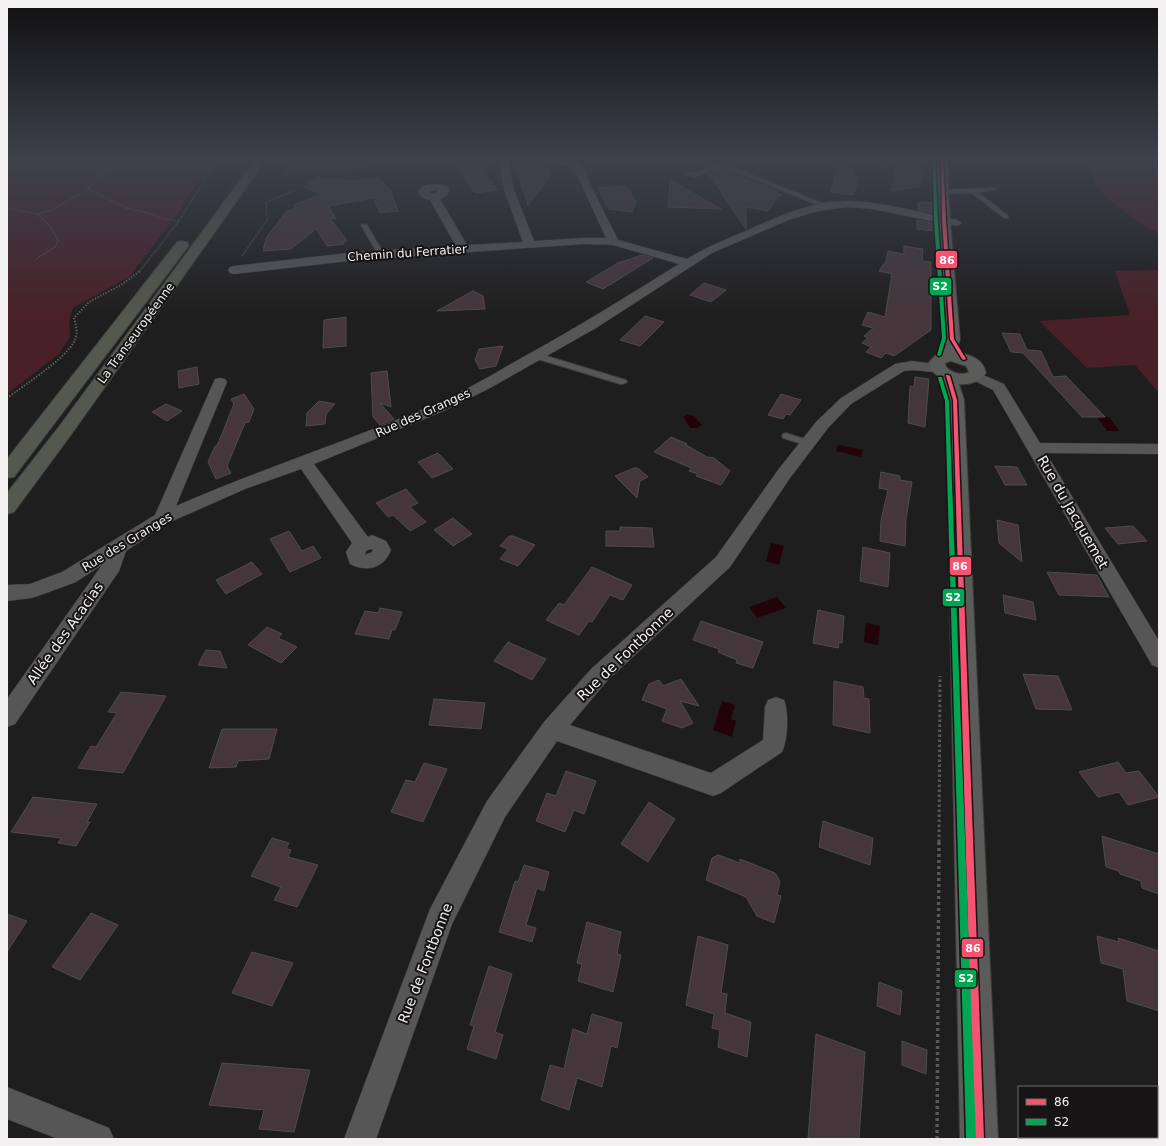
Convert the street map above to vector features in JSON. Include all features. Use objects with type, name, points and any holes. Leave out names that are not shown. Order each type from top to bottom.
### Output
[{"type":"highway","name":"La Transeuropéenne","points":[[7,472],[208,210]]},
{"type":"highway","name":"La Transeuropéenne","points":[[7,507],[72,422],[225,210]]},
{"type":"main road","points":[[948,210],[951,222],[952,338],[955,376],[979,1139]]},
{"type":"main road","points":[[952,338],[964,359],[955,376]]},
{"type":"street","points":[[441,210],[463,249]]},
{"type":"street","points":[[517,210],[530,244]]},
{"type":"street","points":[[598,210],[613,242]]},
{"type":"street","name":"Rue des Granges","points":[[7,593],[31,591],[69,577],[162,519],[239,485],[304,462],[439,408],[485,385],[591,325],[708,251],[787,217],[809,210]]},
{"type":"street","name":"Rue des Granges","points":[[894,210],[951,222]]},
{"type":"street","name":"Chemin du Ferratier","points":[[234,270],[381,254],[584,241],[613,242],[689,264]]},
{"type":"street","name":"Rue de Fontbonne","points":[[360,1139],[440,919],[496,809],[552,729],[599,675],[723,562],[784,474],[822,425],[846,401],[891,371],[900,367],[912,365],[955,376]]},
{"type":"street","name":"Rue du Jacquemet","points":[[955,376],[999,387],[1159,659]]},
{"type":"street","points":[[162,519],[220,382]]},
{"type":"street","points":[[1035,448],[1159,449]]},
{"type":"street","points":[[304,462],[363,544]]},
{"type":"street","name":"Allée des Acacias","points":[[7,717],[112,566],[117,548]]},
{"type":"street","points":[[552,729],[713,785],[774,745],[776,707]]},
{"type":"street","points":[[7,1103],[98,1139]]},
{"type":"lane","points":[[998,210],[1006,217]]},
{"type":"lane","points":[[364,225],[381,254]]},
{"type":"lane","points":[[537,356],[623,382]]},
{"type":"lane","points":[[786,436],[808,443]]},
{"type":"path","points":[[20,210],[38,214],[50,210]]},
{"type":"path","points":[[137,210],[152,214],[160,218],[179,221]]},
{"type":"path","points":[[7,398],[54,362],[67,350],[74,342],[76,336],[74,318],[89,302],[138,274],[185,210]]},
{"type":"path","points":[[234,270],[245,251],[267,220],[266,210]]},
{"type":"path","points":[[36,259],[52,250],[58,240],[56,233],[38,214]]},
{"type":"shaded area","points":[[7,210],[180,210],[130,276],[73,308],[69,321],[70,337],[59,354],[7,394]]},
{"type":"shaded area","points":[[1124,210],[1159,210],[1159,234]]},
{"type":"shaded area","points":[[1159,270],[1159,393],[1135,365],[1087,368],[1039,321],[1130,315],[1115,271]]},
{"type":"shaded area","points":[[687,414],[694,416],[702,425],[697,428],[690,428],[683,417]]},
{"type":"shaded area","points":[[1097,417],[1109,417],[1119,431],[1107,431]]},
{"type":"shaded area","points":[[838,445],[863,450],[861,457],[836,451]]},
{"type":"shaded area","points":[[771,543],[784,546],[779,565],[766,561]]},
{"type":"shaded area","points":[[777,597],[786,608],[757,618],[749,607]]},
{"type":"shaded area","points":[[866,623],[880,626],[878,645],[864,642]]},
{"type":"shaded area","points":[[722,701],[735,705],[731,719],[736,721],[732,737],[713,730]]},
{"type":"building","points":[[289,210],[331,210],[336,219],[330,218],[347,241],[343,242],[344,244],[327,246],[316,229],[291,249],[263,251],[266,238],[286,212]]},
{"type":"building","points":[[379,210],[398,211],[380,213]]},
{"type":"building","points":[[733,210],[746,210],[746,229]]},
{"type":"building","points":[[920,210],[932,210],[932,213]]},
{"type":"building","points":[[917,220],[932,223],[932,231],[917,229]]},
{"type":"building","points":[[904,246],[923,249],[922,261],[931,262],[931,330],[894,356],[886,353],[881,358],[866,352],[871,347],[862,343],[868,338],[864,336],[873,328],[862,325],[868,312],[885,317],[892,274],[879,271],[886,261],[888,251],[904,254]]},
{"type":"building","points":[[642,255],[653,258],[603,289],[586,282],[618,263]]},
{"type":"building","points":[[704,283],[726,290],[711,302],[690,295]]},
{"type":"building","points":[[473,291],[483,296],[485,309],[437,311]]},
{"type":"building","points":[[645,316],[664,322],[640,346],[620,340]]},
{"type":"building","points":[[346,317],[346,346],[323,348],[324,320]]},
{"type":"building","points":[[1002,333],[1020,334],[1027,350],[1041,351],[1053,377],[1066,376],[1105,417],[1082,417],[1023,353],[1011,352]]},
{"type":"building","points":[[503,346],[496,366],[480,369],[475,360],[479,349]]},
{"type":"building","points":[[197,367],[199,384],[179,388],[178,371]]},
{"type":"building","points":[[387,371],[391,407],[380,403],[394,419],[380,425],[373,417],[371,373]]},
{"type":"building","points":[[915,377],[929,379],[925,427],[908,423],[910,386],[914,387]]},
{"type":"building","points":[[244,394],[254,409],[249,422],[245,423],[227,466],[231,473],[216,479],[208,462],[215,446],[217,446],[234,404],[231,399]]},
{"type":"building","points":[[781,394],[801,400],[790,415],[786,414],[783,419],[768,415]]},
{"type":"building","points":[[319,401],[335,404],[326,414],[325,424],[306,426],[307,413]]},
{"type":"building","points":[[166,404],[182,411],[167,421],[152,412]]},
{"type":"building","points":[[671,437],[687,444],[686,445],[707,457],[714,458],[730,471],[721,485],[696,476],[698,474],[689,471],[691,468],[654,452]]},
{"type":"building","points":[[438,453],[453,469],[432,478],[418,462]]},
{"type":"building","points":[[995,466],[1017,467],[1027,485],[1005,485]]},
{"type":"building","points":[[634,468],[638,468],[648,477],[640,481],[637,498],[615,476]]},
{"type":"building","points":[[881,472],[900,476],[900,480],[912,482],[906,519],[905,546],[880,541],[881,520],[888,490],[879,488]]},
{"type":"building","points":[[406,489],[418,503],[410,507],[426,522],[410,531],[393,515],[388,517],[376,503]]},
{"type":"building","points":[[453,518],[472,534],[453,546],[434,530]]},
{"type":"building","points":[[997,520],[1018,525],[1022,562],[999,543]]},
{"type":"building","points":[[1133,526],[1147,541],[1118,544],[1105,528]]},
{"type":"building","points":[[620,527],[652,528],[654,547],[606,546],[606,531],[620,531]]},
{"type":"building","points":[[289,531],[302,551],[313,546],[321,558],[290,572],[270,539]]},
{"type":"building","points":[[509,536],[513,536],[535,545],[518,566],[500,559],[508,549],[500,546]]},
{"type":"building","points":[[863,547],[890,553],[888,587],[860,581]]},
{"type":"building","points":[[252,562],[262,574],[226,594],[216,580]]},
{"type":"building","points":[[592,567],[632,585],[623,600],[610,595],[592,622],[589,621],[579,635],[546,620],[559,603],[564,605]]},
{"type":"building","points":[[1047,572],[1097,575],[1109,597],[1059,595]]},
{"type":"building","points":[[1003,595],[1033,602],[1036,620],[1005,613]]},
{"type":"building","points":[[380,608],[402,612],[395,630],[392,630],[389,639],[355,634],[365,611],[378,613]]},
{"type":"building","points":[[818,610],[844,616],[842,643],[839,642],[838,648],[813,643]]},
{"type":"building","points":[[701,621],[763,642],[753,668],[736,663],[737,660],[718,652],[719,649],[693,640]]},
{"type":"building","points":[[267,627],[282,634],[278,638],[297,647],[281,663],[248,645]]},
{"type":"building","points":[[508,642],[546,659],[532,680],[494,661]]},
{"type":"building","points":[[206,650],[220,651],[227,668],[198,665]]},
{"type":"building","points":[[1023,674],[1058,676],[1072,710],[1036,709]]},
{"type":"building","points":[[681,679],[699,706],[680,701],[693,723],[682,728],[662,721],[667,709],[642,700],[649,684],[659,680],[663,686]]},
{"type":"building","points":[[834,681],[863,687],[864,698],[869,699],[870,733],[833,725]]},
{"type":"building","points":[[121,692],[166,696],[123,773],[78,768],[91,746],[96,747],[117,713],[108,712]]},
{"type":"building","points":[[434,699],[485,703],[481,729],[429,725]]},
{"type":"building","points":[[222,729],[277,729],[269,759],[238,761],[236,767],[209,768]]},
{"type":"building","points":[[1118,762],[1126,773],[1139,771],[1159,797],[1128,805],[1119,792],[1098,797],[1079,772]]},
{"type":"building","points":[[424,763],[447,769],[423,822],[391,812],[406,780],[415,782]]},
{"type":"building","points":[[566,771],[596,781],[584,814],[574,810],[565,832],[536,821],[547,793],[556,796]]},
{"type":"building","points":[[33,797],[97,804],[87,822],[90,822],[76,846],[58,843],[61,838],[11,832]]},
{"type":"building","points":[[649,802],[675,819],[648,862],[621,844]]},
{"type":"building","points":[[823,821],[873,838],[870,865],[819,847]]},
{"type":"building","points":[[1102,836],[1159,854],[1159,894],[1142,888],[1141,881],[1120,874],[1119,871],[1106,867]]},
{"type":"building","points":[[272,838],[289,843],[286,849],[291,850],[288,857],[318,865],[297,907],[274,900],[281,887],[251,876]]},
{"type":"building","points":[[718,855],[740,863],[740,859],[775,873],[780,881],[777,895],[781,896],[774,923],[757,916],[746,897],[706,880],[712,858]]},
{"type":"building","points":[[524,865],[549,872],[544,891],[537,888],[526,925],[536,928],[532,942],[499,932],[515,881],[518,882]]},
{"type":"building","points":[[91,913],[118,925],[80,980],[52,967]]},
{"type":"building","points":[[7,914],[27,921],[7,952]]},
{"type":"building","points":[[587,922],[621,932],[617,954],[621,955],[613,992],[578,981],[582,964],[577,963]]},
{"type":"building","points":[[698,936],[728,945],[721,993],[727,994],[725,1013],[751,1022],[747,1057],[718,1047],[720,1030],[712,1028],[714,1014],[686,1005]]},
{"type":"building","points":[[1097,936],[1119,942],[1118,938],[1159,951],[1159,1011],[1127,1001],[1123,969],[1101,963]]},
{"type":"building","points":[[252,952],[293,963],[272,1006],[232,993]]},
{"type":"building","points":[[489,966],[512,974],[495,1032],[503,1035],[496,1059],[467,1049],[474,1026],[470,1025]]},
{"type":"building","points":[[879,982],[902,991],[900,1015],[877,1006]]},
{"type":"building","points":[[592,1014],[622,1023],[617,1048],[611,1046],[602,1087],[577,1078],[569,1110],[541,1100],[550,1065],[564,1069],[573,1029],[587,1034]]},
{"type":"building","points":[[816,1034],[865,1052],[859,1139],[808,1139]]},
{"type":"building","points":[[902,1041],[927,1050],[926,1074],[902,1065]]},
{"type":"building","points":[[222,1063],[310,1070],[294,1132],[259,1129],[264,1110],[209,1105]]},
{"type":"transit line","name":"S2","points":[[936,210],[944,338],[939,355]]},
{"type":"transit line","name":"86","points":[[944,210],[952,339],[964,359]]},
{"type":"transit line","name":"86","points":[[948,376],[955,400],[979,1139]]},
{"type":"transit line","name":"S2","points":[[940,378],[947,401],[971,1139]]}]
